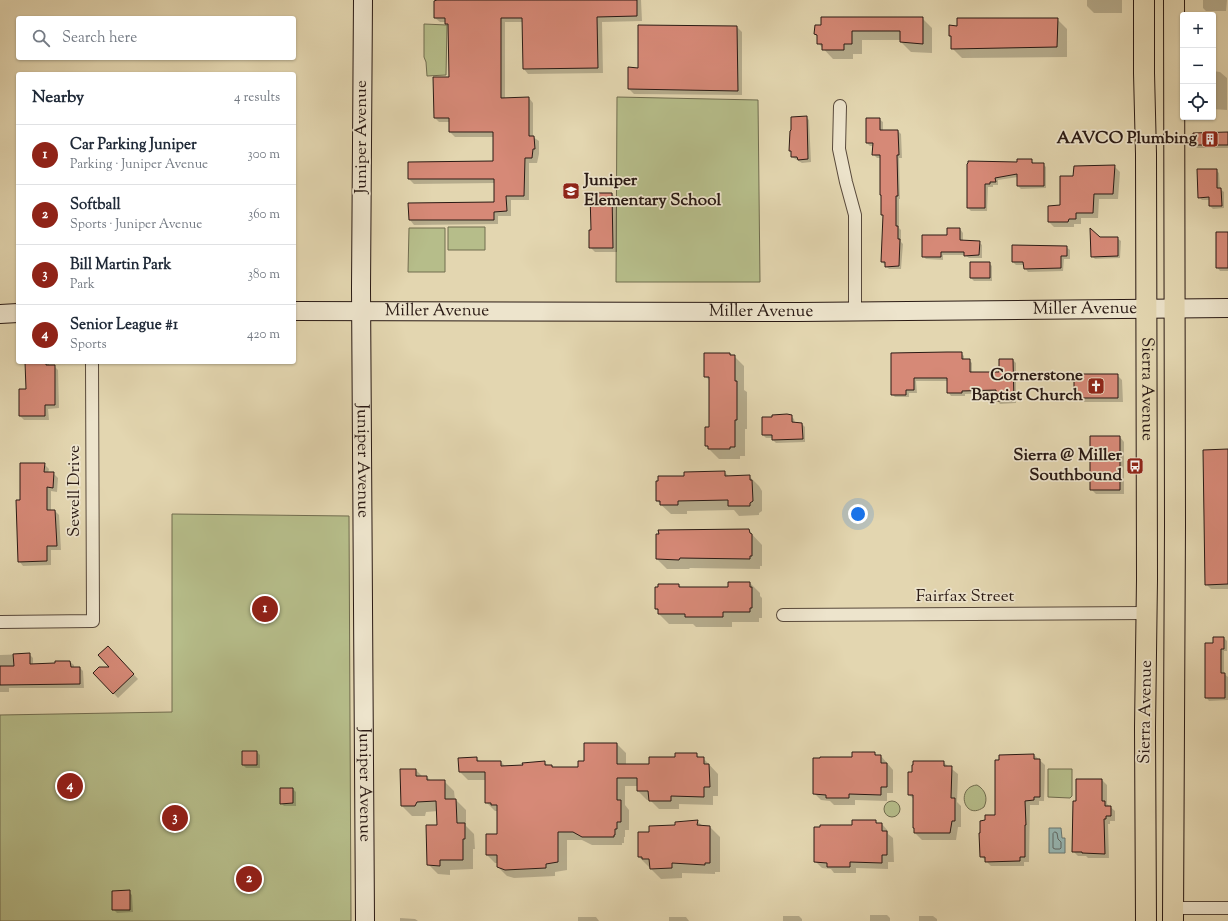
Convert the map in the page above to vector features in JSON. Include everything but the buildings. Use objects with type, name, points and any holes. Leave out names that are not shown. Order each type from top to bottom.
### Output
[{"type":"main road","name":"Sierra Avenue","points":[[1144,0],[1146,154],[1147,613],[1145,728],[1146,921]]},
{"type":"main road","name":"Sierra Avenue","points":[[1172,914],[1175,526],[1174,0]]},
{"type":"street","name":"Juniper Avenue","points":[[362,0],[361,311],[366,921]]},
{"type":"street","points":[[840,106],[839,149],[855,215],[855,311]]},
{"type":"street","name":"Miller Avenue","points":[[296,311],[855,311],[1228,308]]},
{"type":"street","points":[[0,314],[16,314]]},
{"type":"street","name":"Sewell Drive","points":[[0,622],[93,621],[92,364]]},
{"type":"street","name":"Fairfax Street","points":[[784,615],[1147,613]]},
{"type":"street","points":[[1172,914],[1228,908]]},
{"type":"green space","points":[[424,24],[447,25],[446,75],[427,76],[424,57]]},
{"type":"green space","points":[[617,97],[758,100],[760,282],[616,282]]},
{"type":"green space","points":[[448,227],[485,227],[485,250],[448,250]]},
{"type":"green space","points":[[409,228],[445,228],[445,272],[408,272]]},
{"type":"green space","points":[[172,514],[349,516],[351,921],[0,921],[0,715],[172,712]]},
{"type":"green space","points":[[1048,769],[1072,769],[1072,796],[1070,798],[1048,797]]},
{"type":"green space","points":[[977,785],[984,792],[986,798],[985,804],[984,807],[977,810],[971,810],[967,807],[964,797],[966,791],[970,787]]},
{"type":"green space","points":[[892,801],[898,803],[900,809],[898,815],[892,817],[886,815],[884,809],[886,803]]},
{"type":"water","points":[[1049,828],[1061,828],[1062,838],[1065,838],[1065,853],[1049,853]]},
{"type":"place","name":"AAVCO Plumbing","points":[[1210,139]]},
{"type":"place","name":"Juniper Elementary School","points":[[571,191]]},
{"type":"place","name":"Cornerstone Baptist Church","points":[[1096,386]]},
{"type":"place","name":"Sierra @ Miller Southbound","points":[[1135,466]]},
{"type":"place","name":"Car Parking Juniper","points":[[265,609]]},
{"type":"place","name":"Senior League #1","points":[[70,786]]},
{"type":"place","name":"Bill Martin Park","points":[[175,818]]},
{"type":"place","name":"Softball","points":[[249,879]]}]
